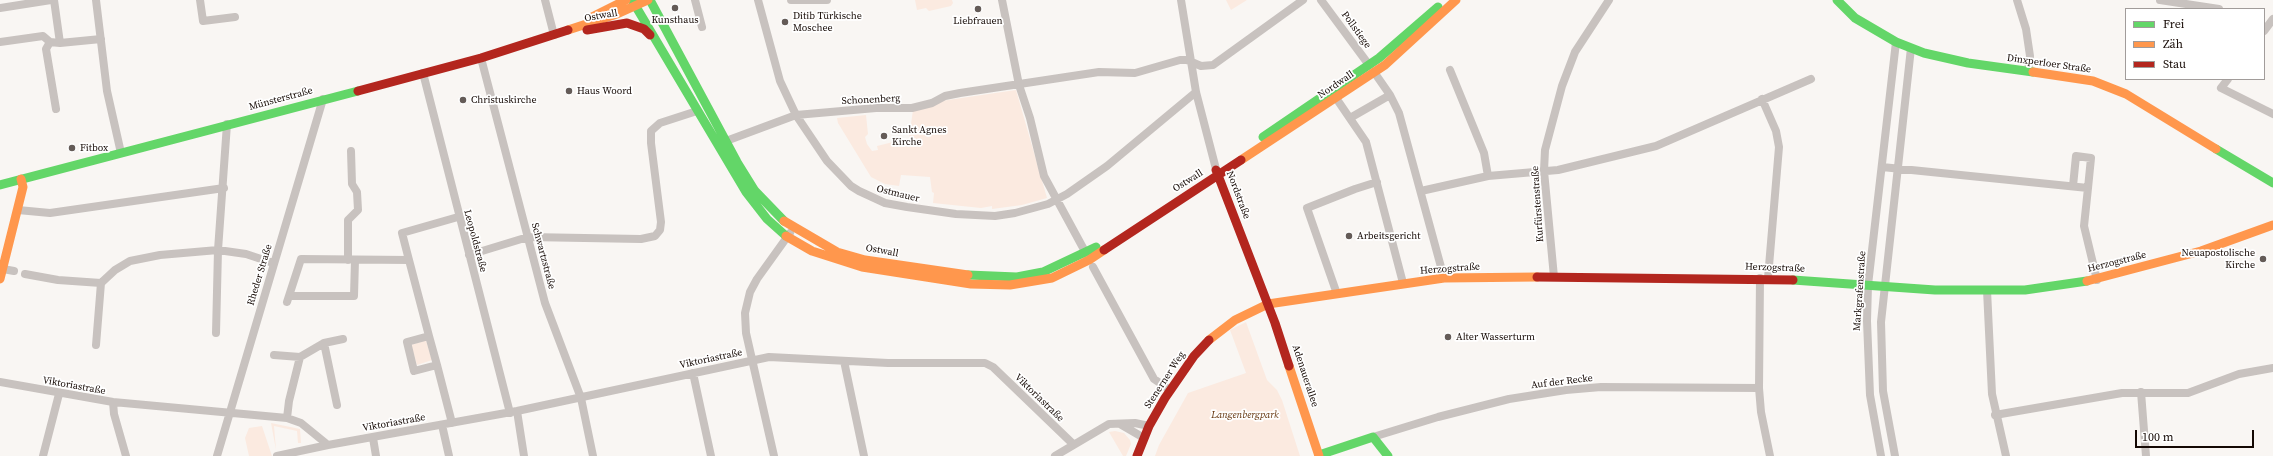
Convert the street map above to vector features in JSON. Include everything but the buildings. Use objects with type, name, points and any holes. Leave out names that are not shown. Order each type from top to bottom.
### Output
[{"type":"main road","points":[[600,12],[607,0]]},
{"type":"main road","name":"Münsterstraße","points":[[567,31],[600,12],[626,0]]},
{"type":"main road","name":"Nordwall","points":[[1217,172],[1336,98],[1372,69],[1446,0]]},
{"type":"main road","name":"Nordwall","points":[[1217,172],[1402,50],[1456,0]]},
{"type":"main road","name":"Dinxperloer Straße","points":[[1837,0],[1855,18],[1896,42],[1910,48],[1968,63],[2093,81],[2126,94],[2273,183]]},
{"type":"main road","name":"Münsterstraße","points":[[0,185],[481,58],[567,31],[641,1]]},
{"type":"main road","name":"Ostwall","points":[[641,1],[656,42],[752,201],[767,219],[788,236],[812,251],[862,267],[971,284],[1010,285],[1040,281],[1067,272],[1089,260],[1217,172]]},
{"type":"main road","name":"Ostwall","points":[[641,1],[671,52],[692,80],[755,191],[773,212],[793,228],[825,247],[852,256],[884,263],[975,276],[1005,277],[1032,275],[1089,260]]},
{"type":"main road","name":"Ostwall","points":[[567,31],[590,30],[627,22],[644,29],[656,42]]},
{"type":"main road","name":"Nordstraße","points":[[1217,172],[1268,304]]},
{"type":"main road","points":[[0,279],[23,187],[21,179]]},
{"type":"main road","name":"Herzogstraße","points":[[1268,304],[1444,278],[1764,278],[1935,290],[2025,290],[2097,280],[2201,251],[2273,225]]},
{"type":"main road","name":"Stenerner Weg","points":[[1137,456],[1149,426],[1170,390],[1194,356],[1210,338],[1235,320],[1268,304]]},
{"type":"main road","name":"Adenauerallee","points":[[1268,304],[1319,455]]},
{"type":"main road","points":[[1319,455],[1374,437],[1388,456]]},
{"type":"street","points":[[0,8],[51,0]]},
{"type":"street","points":[[54,0],[60,43]]},
{"type":"street","points":[[96,0],[107,91],[121,153]]},
{"type":"street","points":[[200,0],[203,21],[235,17]]},
{"type":"street","points":[[545,0],[554,35]]},
{"type":"street","points":[[695,0],[702,27]]},
{"type":"street","name":"Ostmauer","points":[[758,0],[775,67],[796,115],[827,161],[841,175],[859,191],[885,203],[948,213],[995,216],[1032,210],[1057,200],[1107,166],[1196,92]]},
{"type":"street","points":[[791,0],[827,0]]},
{"type":"street","points":[[1002,0],[1019,85],[1030,118],[1044,176],[1154,379],[1170,390]]},
{"type":"street","points":[[1180,0],[1192,62],[1200,66],[1213,65],[1303,0]]},
{"type":"street","name":"Pollstiege","points":[[1321,0],[1390,95],[1405,130],[1444,278]]},
{"type":"street","name":"Kurfürstenstraße","points":[[1554,277],[1544,171],[1549,131],[1562,86],[1576,52],[1608,0]]},
{"type":"street","points":[[2017,0],[2026,29],[2030,56],[2028,71]]},
{"type":"street","points":[[2160,0],[2212,8]]},
{"type":"street","points":[[2265,30],[2273,19]]},
{"type":"street","points":[[0,42],[43,36],[50,42],[60,43],[101,39]]},
{"type":"street","points":[[50,42],[46,49],[56,109]]},
{"type":"street","name":"Markgrafenstraße","points":[[1881,456],[1874,425],[1868,370],[1868,285],[1896,42]]},
{"type":"street","points":[[1895,456],[1882,384],[1880,349],[1884,286],[1898,169],[1910,48]]},
{"type":"street","name":"Schwartzstraße","points":[[481,58],[545,303],[581,398],[593,456]]},
{"type":"street","name":"Schonenberg","points":[[726,141],[796,115],[876,108],[912,108],[932,102],[944,96],[1099,72],[1135,74],[1180,60],[1192,62]]},
{"type":"street","name":"Nordstraße","points":[[1192,62],[1196,92],[1217,172]]},
{"type":"street","points":[[1450,70],[1484,153],[1488,176]]},
{"type":"street","name":"Leopoldstraße","points":[[423,73],[458,217],[524,456]]},
{"type":"street","points":[[1421,191],[1488,176],[1544,171],[1586,164],[1606,157],[1656,146],[1811,79]]},
{"type":"street","points":[[2227,80],[2220,88],[2273,114]]},
{"type":"street","points":[[1350,118],[1390,95]]},
{"type":"street","points":[[1336,98],[1366,142],[1403,284]]},
{"type":"street","points":[[1762,99],[1776,131],[1779,148],[1764,278],[1759,388],[1761,412],[1770,456]]},
{"type":"street","name":"Rheder Straße","points":[[217,456],[324,100]]},
{"type":"street","points":[[469,255],[528,237],[641,239],[655,236],[660,230],[661,222],[651,143],[652,131],[660,124],[697,111]]},
{"type":"street","points":[[216,333],[218,250],[224,188],[227,124]]},
{"type":"street","points":[[1886,128],[1901,129]]},
{"type":"street","points":[[352,151],[352,184],[357,192],[358,210],[348,220],[352,260],[354,296],[288,299],[301,259],[352,260],[409,260]]},
{"type":"street","points":[[2073,186],[2076,156],[2091,158],[2084,226],[2097,280]]},
{"type":"street","points":[[1882,167],[2088,188]]},
{"type":"street","points":[[1337,294],[1307,208],[1355,188],[1377,182]]},
{"type":"street","points":[[18,210],[50,213],[224,188]]},
{"type":"street","points":[[452,423],[402,233],[458,217]]},
{"type":"street","points":[[774,456],[746,333],[744,314],[750,292],[757,279],[793,228]]},
{"type":"street","points":[[96,344],[101,283],[115,270],[130,261],[160,255],[218,250],[246,254],[274,263]]},
{"type":"street","points":[[3,269],[14,271]]},
{"type":"street","points":[[25,274],[58,280],[101,283]]},
{"type":"street","points":[[1988,290],[1990,373],[1995,414],[2006,456]]},
{"type":"street","points":[[430,336],[407,342],[414,370],[437,365]]},
{"type":"street","points":[[274,354],[300,357],[324,343],[343,339]]},
{"type":"street","points":[[324,343],[337,406]]},
{"type":"street","name":"Viktoriastraße","points":[[277,456],[328,445],[513,412],[753,360],[782,356],[844,361],[985,363],[993,367],[1073,444]]},
{"type":"street","points":[[287,418],[289,401],[300,357]]},
{"type":"street","points":[[844,361],[864,456]]},
{"type":"street","points":[[1995,414],[2122,393],[2188,393],[2239,374],[2273,368]]},
{"type":"street","points":[[693,373],[711,456]]},
{"type":"street","name":"Viktoriastraße","points":[[0,382],[59,394],[113,402],[287,418],[301,423],[328,445]]},
{"type":"street","name":"Auf der Recke","points":[[1374,437],[1438,417],[1509,399],[1559,391],[1600,387],[1759,388]]},
{"type":"street","points":[[2141,392],[2146,456]]},
{"type":"street","points":[[43,456],[59,394]]},
{"type":"street","points":[[113,402],[114,414],[126,456]]},
{"type":"street","points":[[1055,456],[1102,427],[1118,423],[1135,422],[1149,426]]},
{"type":"street","points":[[1118,423],[1144,438]]},
{"type":"street","points":[[442,425],[448,456]]},
{"type":"street","points":[[372,438],[376,456]]},
{"type":"green space","points":[[915,0],[952,0],[953,3],[951,6],[929,11],[926,8],[917,10]]},
{"type":"green space","points":[[1226,0],[1247,0],[1231,10]]},
{"type":"green space","points":[[1016,90],[1047,198],[1022,205],[992,209],[992,206],[981,208],[933,203],[934,193],[932,192],[930,177],[901,175],[899,186],[885,184],[871,177],[838,123],[837,118],[866,115],[868,134],[865,137],[867,144],[872,151],[878,150],[877,146],[909,138],[913,110],[941,101]]},
{"type":"green space","name":"Langenbergpark","points":[[1246,322],[1267,380],[1277,390],[1282,400],[1300,456],[1155,456],[1159,445],[1188,393],[1246,373],[1230,330]]},
{"type":"green space","points":[[426,340],[432,360],[417,365],[411,345]]},
{"type":"green space","points":[[271,423],[300,429],[301,443],[298,443],[297,431],[274,426],[276,450]]},
{"type":"green space","points":[[262,426],[272,456],[249,456],[245,438],[249,428]]},
{"type":"green space","points":[[1115,431],[1124,433],[1130,440],[1131,444],[1126,456],[1123,456],[1109,432]]},
{"type":"traffic: fast","points":[[632,0],[746,192],[767,219],[786,236]]},
{"type":"traffic: fast","points":[[650,0],[737,162],[755,191],[784,221]]},
{"type":"traffic: fast","points":[[1837,0],[1855,18],[1896,42],[1924,53],[1968,63],[2033,72]]},
{"type":"traffic: fast","points":[[1263,137],[1379,58],[1438,7]]},
{"type":"traffic: fast","points":[[0,185],[358,91]]},
{"type":"traffic: fast","points":[[2216,149],[2273,183]]},
{"type":"traffic: fast","points":[[968,275],[1017,277],[1043,272],[1096,247]]},
{"type":"traffic: fast","points":[[1793,280],[1935,290],[2025,290],[2087,281]]},
{"type":"traffic: fast","points":[[1319,455],[1373,437],[1388,456]]},
{"type":"traffic: slow","points":[[592,17],[626,0]]},
{"type":"traffic: slow","points":[[568,30],[617,14],[648,0]]},
{"type":"traffic: slow","points":[[1241,160],[1385,65],[1456,0]]},
{"type":"traffic: slow","points":[[2033,72],[2093,81],[2126,94],[2216,149]]},
{"type":"traffic: slow","points":[[0,279],[23,187],[21,179]]},
{"type":"traffic: slow","points":[[784,221],[837,252],[865,260],[968,275]]},
{"type":"traffic: slow","points":[[2087,281],[2201,251],[2273,225]]},
{"type":"traffic: slow","points":[[786,236],[812,251],[862,267],[971,284],[1010,285],[1052,278],[1089,260],[1104,250]]},
{"type":"traffic: slow","points":[[1209,340],[1235,320],[1268,304],[1444,278],[1537,277]]},
{"type":"traffic: slow","points":[[1289,366],[1319,456]]},
{"type":"traffic: jam","points":[[587,30],[627,23],[644,29],[650,35]]},
{"type":"traffic: jam","points":[[358,91],[481,58],[568,30]]},
{"type":"traffic: jam","points":[[1104,250],[1241,160]]},
{"type":"traffic: jam","points":[[1216,170],[1275,323],[1289,366]]},
{"type":"traffic: jam","points":[[1537,277],[1793,280]]},
{"type":"traffic: jam","points":[[1137,456],[1149,426],[1165,398],[1194,356],[1209,340]]},
{"type":"place","name":"Kunsthaus","points":[[675,8]]},
{"type":"place","name":"Liebfrauen","points":[[978,9]]},
{"type":"place","name":"Ditib Türkische Moschee","points":[[785,22]]},
{"type":"place","name":"Haus Woord","points":[[569,91]]},
{"type":"place","name":"Christuskirche","points":[[463,100]]},
{"type":"place","name":"Sankt Agnes Kirche","points":[[884,136]]},
{"type":"place","name":"Fitbox","points":[[72,148]]},
{"type":"place","name":"Arbeitsgericht","points":[[1349,236]]},
{"type":"place","name":"Neuapostolische Kirche","points":[[2263,259]]},
{"type":"place","name":"Alter Wasserturm","points":[[1448,337]]}]
